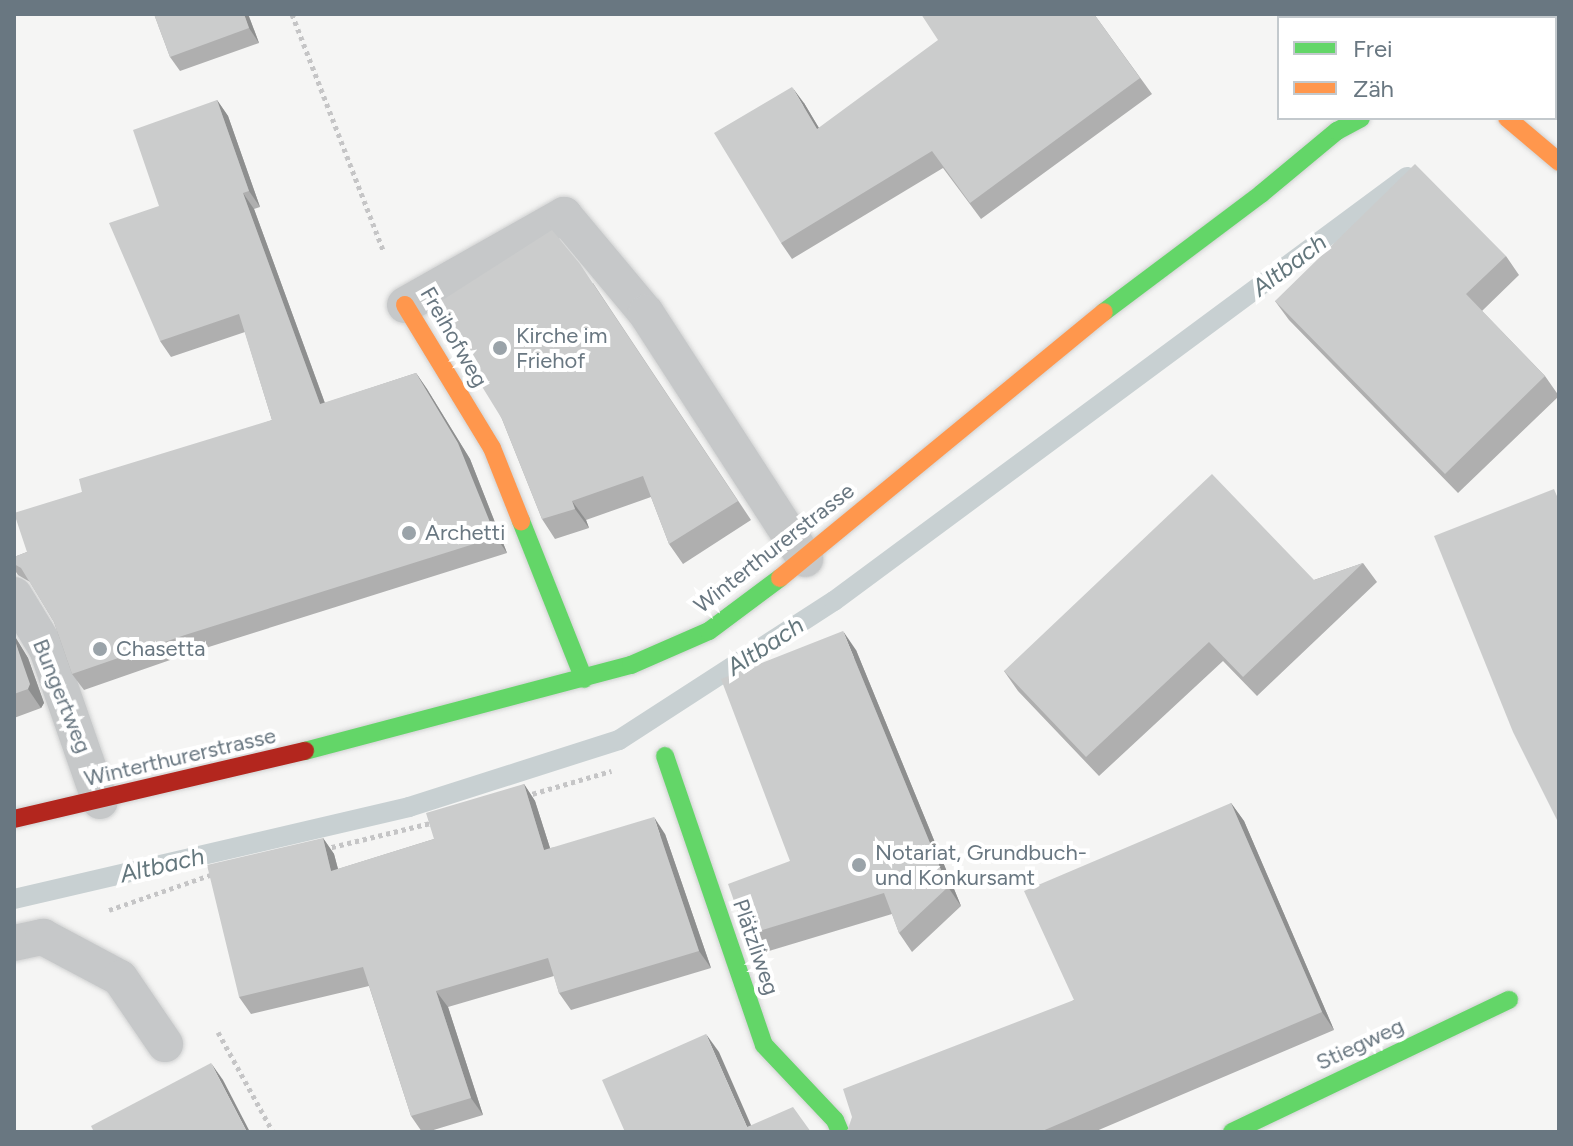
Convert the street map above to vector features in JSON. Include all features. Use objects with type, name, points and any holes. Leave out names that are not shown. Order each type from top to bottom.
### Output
[{"type":"main road","name":"Winterthurerstrasse","points":[[14,819],[389,731],[584,679],[631,665],[709,631],[805,559],[1038,363],[1337,131],[1357,120]]},
{"type":"main road","points":[[1509,120],[1559,162]]},
{"type":"main road","name":"Freihofweg","points":[[405,305],[492,448],[584,679]]},
{"type":"main road","name":"Plätzliweg","points":[[665,756],[764,1045],[835,1120],[840,1132]]},
{"type":"main road","name":"Stiegweg","points":[[1232,1132],[1509,1000]]},
{"type":"lane","points":[[405,305],[564,215],[646,313],[805,559]]},
{"type":"lane","name":"Bungertweg","points":[[14,595],[47,649],[100,801]]},
{"type":"lane","points":[[28,940],[120,978],[165,1044]]},
{"type":"path","name":"Freihofweg","points":[[292,14],[405,305]]},
{"type":"path","points":[[517,798],[665,756]]},
{"type":"path","points":[[308,852],[443,819]]},
{"type":"path","points":[[149,894],[218,873]]},
{"type":"path","points":[[165,1044],[218,1031],[273,1132]]},
{"type":"building","points":[[154,14],[244,14],[249,28],[170,57]]},
{"type":"building","points":[[921,14],[1094,14],[1140,78],[970,203],[932,151],[781,243],[714,133],[792,87],[817,129],[938,40]]},
{"type":"building","points":[[217,100],[249,191],[243,193],[320,404],[416,373],[458,443],[496,537],[72,674],[54,622],[21,568],[14,564],[14,557],[27,552],[14,513],[82,492],[79,479],[272,420],[239,314],[160,341],[109,223],[159,206],[133,130]]},
{"type":"building","points":[[1415,164],[1506,256],[1466,294],[1545,376],[1445,474],[1275,301]]},
{"type":"building","points":[[552,230],[580,264],[738,501],[669,544],[643,476],[572,501],[575,509],[542,519],[502,419],[462,354],[471,352],[438,303]]},
{"type":"building","points":[[1212,474],[1314,580],[1363,563],[1243,677],[1209,642],[1086,757],[1004,671]]},
{"type":"building","points":[[1554,489],[1559,501],[1559,824],[1513,732],[1434,536]]},
{"type":"building","points":[[843,631],[948,887],[899,933],[884,893],[746,935],[728,884],[790,861],[721,679]]},
{"type":"building","points":[[14,638],[30,684],[28,689],[14,694]]},
{"type":"building","points":[[524,784],[544,850],[654,817],[699,951],[559,993],[548,958],[436,991],[471,1098],[411,1116],[363,967],[239,997],[207,865],[323,838],[331,871],[434,839],[426,813]]},
{"type":"building","points":[[1231,803],[1322,1012],[1040,1132],[844,1132],[852,1117],[843,1089],[1074,1000],[1024,891]]},
{"type":"building","points":[[706,1034],[747,1127],[793,1107],[811,1132],[625,1132],[602,1080]]},
{"type":"building","points":[[211,1063],[247,1132],[94,1132],[91,1126]]},
{"type":"waterway","name":"Altbach","points":[[14,899],[409,807],[619,740],[834,601],[1407,177]]},
{"type":"traffic: fast","points":[[1104,312],[1261,194],[1337,131],[1357,120]]},
{"type":"traffic: fast","points":[[521,521],[584,679]]},
{"type":"traffic: fast","points":[[305,751],[631,665],[709,631],[780,578]]},
{"type":"traffic: fast","points":[[665,756],[764,1045],[835,1120],[840,1132]]},
{"type":"traffic: fast","points":[[1232,1132],[1509,1000]]},
{"type":"traffic: slow","points":[[1509,120],[1559,162]]},
{"type":"traffic: slow","points":[[405,305],[492,448],[521,521]]},
{"type":"traffic: slow","points":[[780,578],[1104,312]]},
{"type":"traffic: jam","points":[[14,819],[305,751]]},
{"type":"place","name":"Kirche im Friehof","points":[[500,348]]},
{"type":"place","name":"Archetti","points":[[409,533]]},
{"type":"place","name":"Chasetta","points":[[100,649]]},
{"type":"place","name":"Notariat, Grundbuch- und Konkursamt","points":[[859,865]]}]
